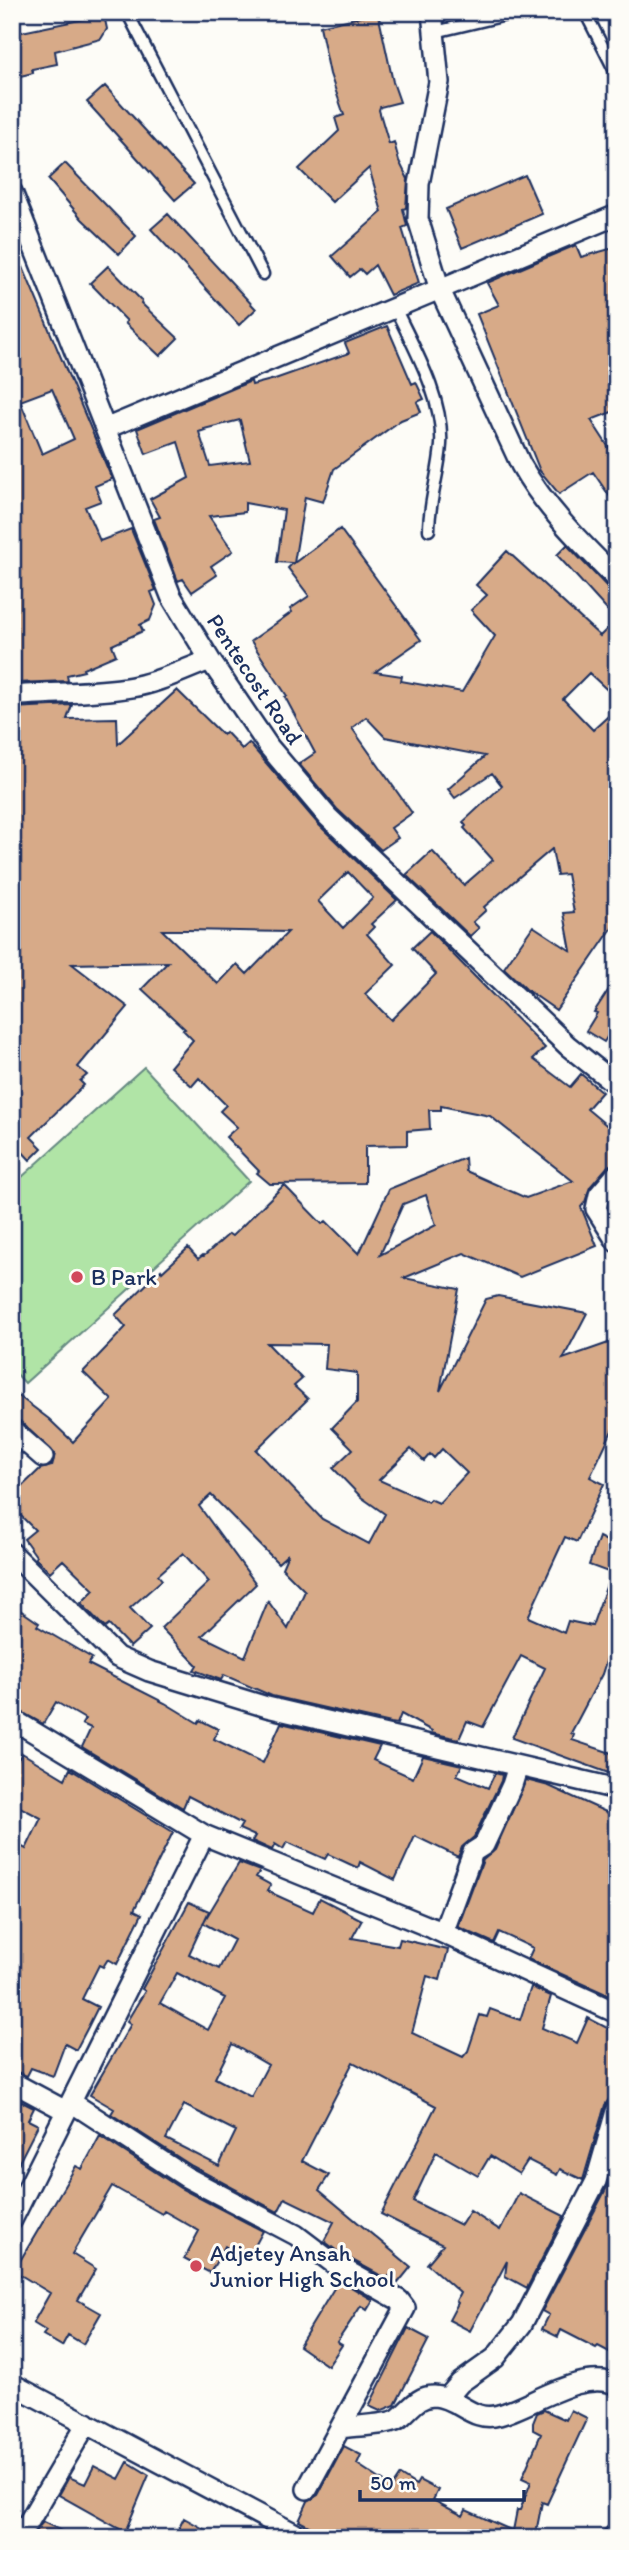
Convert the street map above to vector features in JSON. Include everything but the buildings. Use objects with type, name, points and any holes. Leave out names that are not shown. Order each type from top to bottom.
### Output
[{"type":"street","points":[[433,22],[439,82],[419,184],[418,219],[440,289],[536,491],[564,526],[617,579]]},
{"type":"street","name":"Pentecost Road","points":[[12,192],[172,596],[209,660],[269,747],[327,817],[568,1046],[617,1085]]},
{"type":"street","points":[[107,428],[617,215]]},
{"type":"street","points":[[12,696],[135,687],[209,660]]},
{"type":"street","points":[[617,1174],[599,1195],[596,1209],[617,1242]]},
{"type":"street","points":[[12,1430],[43,1457]]},
{"type":"street","points":[[12,1553],[117,1657],[149,1671],[267,1707],[617,1790]]},
{"type":"street","points":[[12,1719],[204,1835],[443,1933],[617,2013]]},
{"type":"street","points":[[443,1933],[473,1853],[484,1845],[518,1766]]},
{"type":"street","points":[[12,2220],[204,1835]]},
{"type":"street","points":[[12,2082],[69,2106],[186,2177],[296,2235],[333,2263],[399,2300],[405,2308],[307,2489]]},
{"type":"street","points":[[447,2397],[460,2383],[495,2358],[522,2324],[596,2182],[617,2108]]},
{"type":"street","points":[[340,2428],[396,2421],[415,2402],[429,2396],[447,2397],[470,2413],[485,2417],[499,2415],[551,2392],[592,2381],[613,2382],[617,2385]]},
{"type":"street","points":[[12,2385],[303,2538]]},
{"type":"street","points":[[12,2535],[28,2523],[87,2423]]},
{"type":"street","points":[[612,2538],[617,2533]]},
{"type":"lane","points":[[127,12],[263,274]]},
{"type":"lane","points":[[433,22],[518,12]]},
{"type":"lane","points":[[585,12],[617,75]]},
{"type":"lane","points":[[395,308],[425,368],[438,415],[441,443],[429,509],[429,530]]},
{"type":"green space","name":"B Park","points":[[144,1067],[249,1181],[25,1383],[12,1369],[12,1186]]},
{"type":"place","name":"B Park","points":[[77,1277]]},
{"type":"place","name":"Adjetey Ansah Junior High School","points":[[196,2266]]}]
